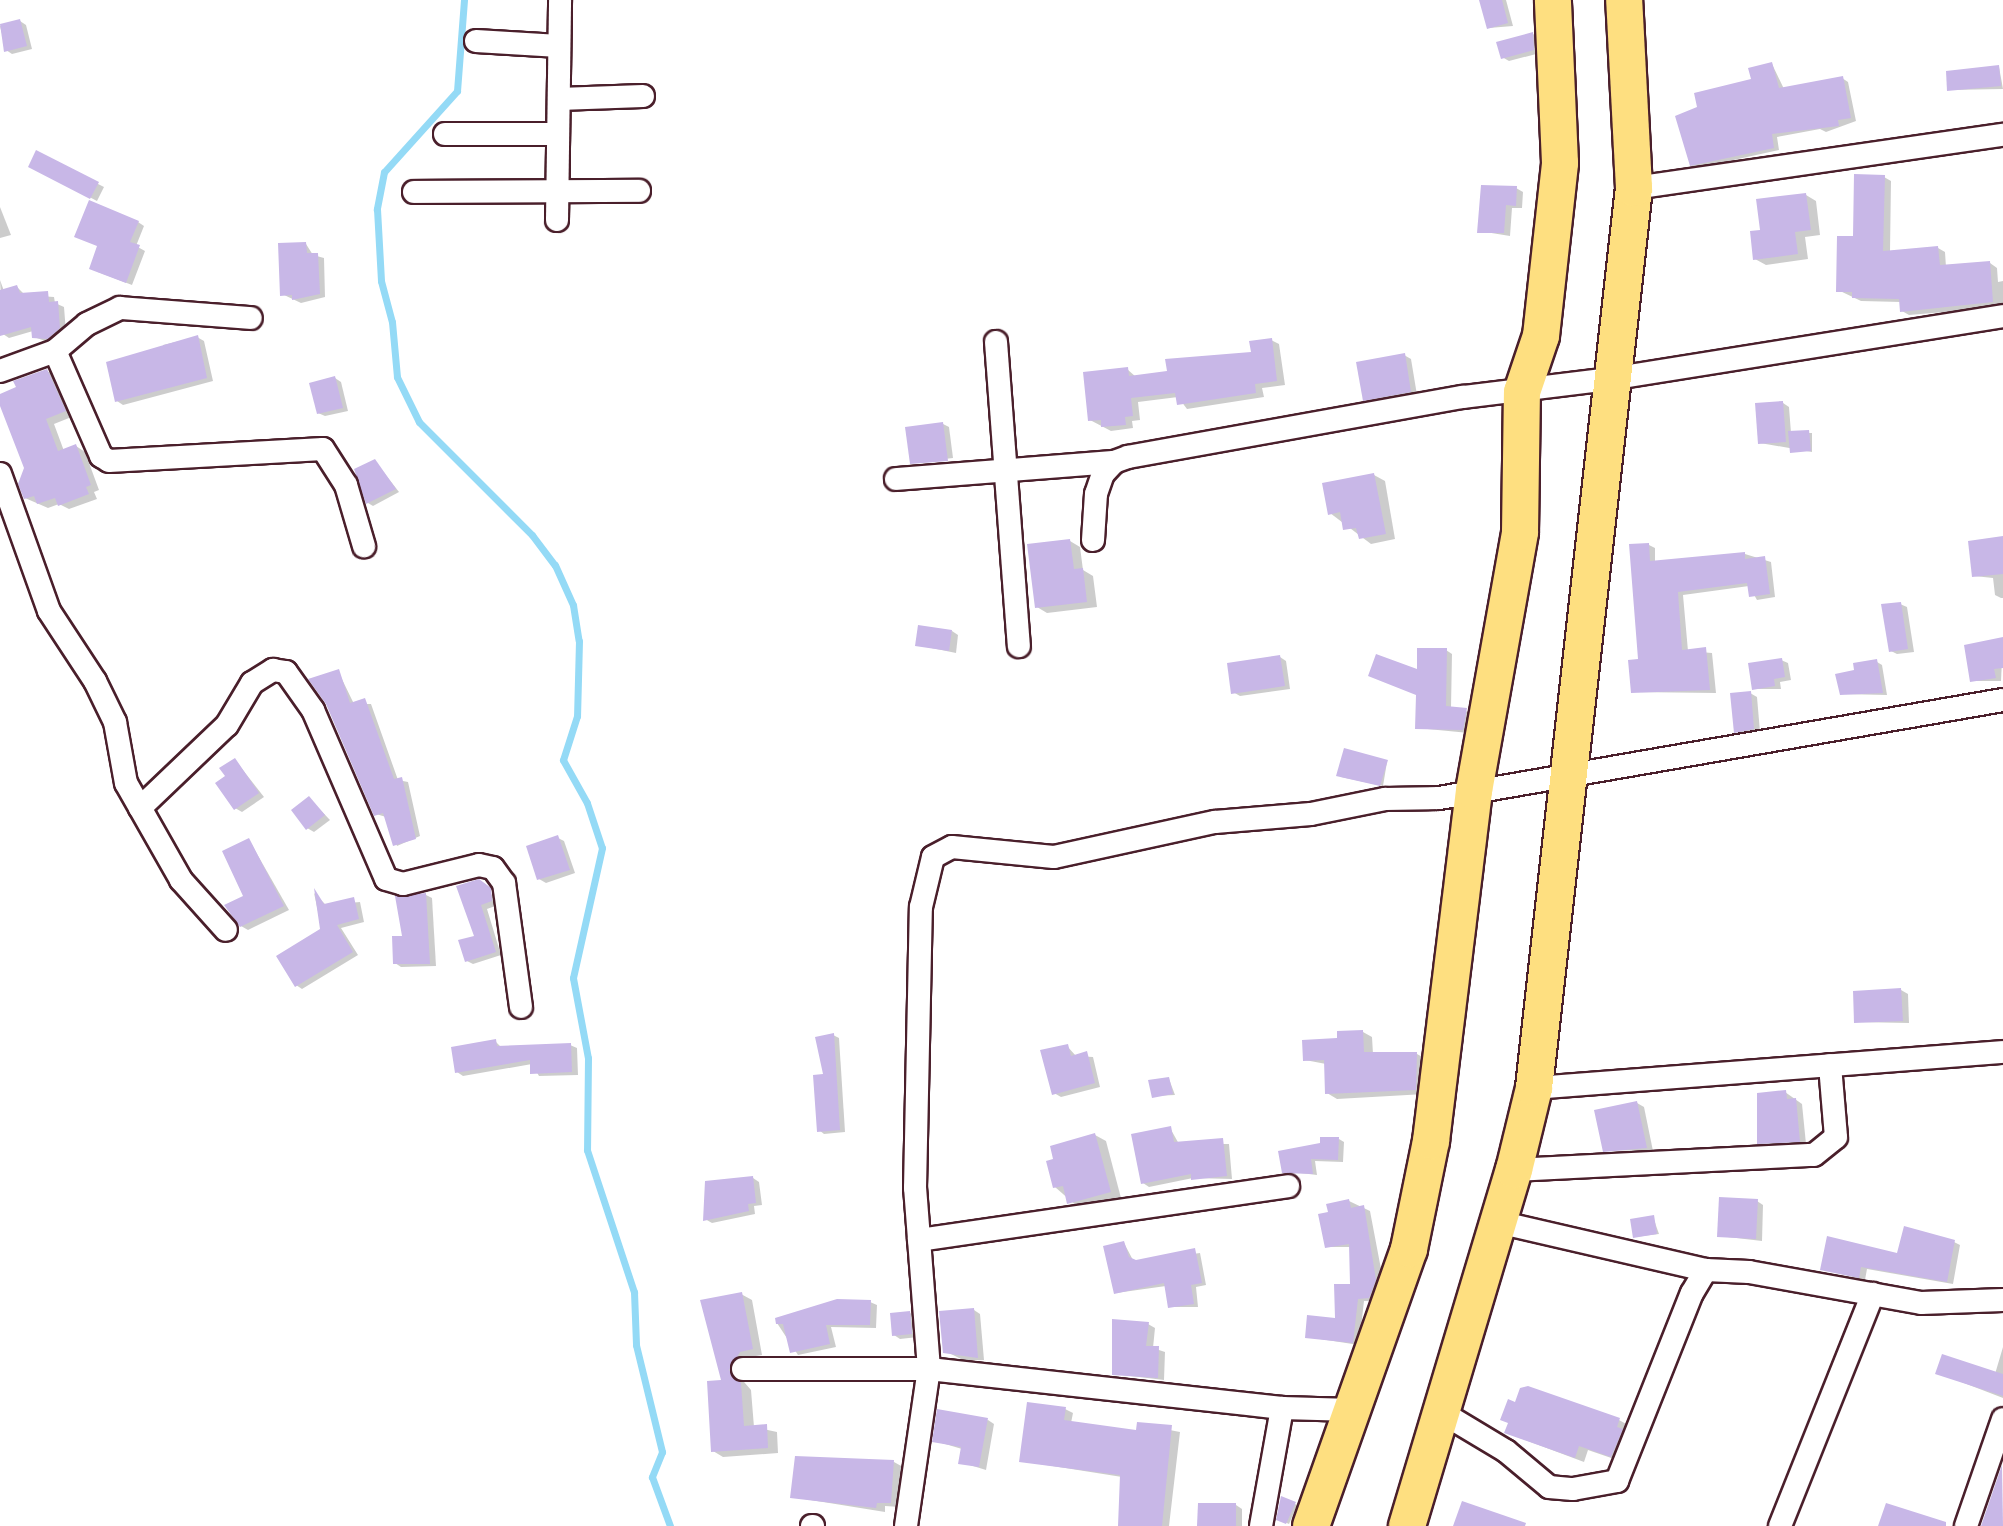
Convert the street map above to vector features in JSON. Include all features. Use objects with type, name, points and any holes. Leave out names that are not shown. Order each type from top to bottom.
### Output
[{"type":"highway","points":[[1311,1526],[1409,1249],[1431,1141],[1474,791],[1520,532],[1522,392],[1541,336],[1560,163],[1553,0]]},
{"type":"highway","points":[[1407,1526],[1514,1170],[1534,1088],[1570,776],[1610,379],[1634,188],[1624,0]]},
{"type":"street","points":[[557,220],[560,0]]},
{"type":"street","points":[[476,41],[559,46]]},
{"type":"street","points":[[559,99],[643,96]]},
{"type":"street","points":[[445,134],[558,134]]},
{"type":"street","points":[[1634,188],[2003,135]]},
{"type":"street","points":[[414,192],[639,191]]},
{"type":"street","points":[[0,371],[55,351],[87,324],[120,308],[251,318]]},
{"type":"street","points":[[896,479],[1114,462],[1463,397],[1610,379],[2003,316]]},
{"type":"street","points":[[996,342],[1019,646]]},
{"type":"street","points":[[55,351],[101,456],[109,461],[323,449],[346,485],[364,546]]},
{"type":"street","points":[[1093,540],[1096,494],[1114,462]]},
{"type":"street","points":[[0,474],[49,611],[104,695],[115,722],[126,783],[181,880],[226,930]]},
{"type":"street","points":[[140,808],[227,725],[252,683],[273,670],[286,672],[313,710],[386,879],[403,884],[479,865],[493,868],[504,883],[521,1007]]},
{"type":"street","points":[[906,1526],[929,1369],[915,1188],[921,907],[933,857],[952,847],[1054,857],[1215,822],[1474,791],[2003,700]]},
{"type":"street","points":[[1534,1088],[2003,1052]]},
{"type":"street","points":[[1514,1170],[1814,1155],[1836,1137],[1830,1065]]},
{"type":"street","points":[[919,1240],[1288,1186]]},
{"type":"street","points":[[1498,1222],[1706,1270],[1749,1272],[1921,1303],[2003,1300]]},
{"type":"street","points":[[1441,1412],[1506,1451],[1549,1487],[1573,1489],[1617,1481],[1692,1293],[1706,1270]]},
{"type":"street","points":[[1780,1526],[1873,1294]]},
{"type":"street","points":[[743,1369],[929,1369],[1282,1408],[1353,1410]]},
{"type":"street","points":[[1261,1526],[1282,1408]]},
{"type":"street","points":[[1966,1526],[2003,1419]]},
{"type":"building","points":[[1479,0],[1502,0],[1508,23],[1487,29]]},
{"type":"building","points":[[20,19],[27,46],[4,52],[0,24]]},
{"type":"building","points":[[1533,32],[1534,50],[1501,59],[1496,42]]},
{"type":"building","points":[[1772,62],[1779,88],[1843,76],[1851,118],[1838,120],[1839,126],[1772,134],[1774,148],[1690,166],[1675,116],[1697,107],[1694,93],[1751,79],[1748,68]]},
{"type":"building","points":[[1999,65],[2001,86],[1947,91],[1946,71]]},
{"type":"building","points":[[36,150],[99,182],[90,199],[28,167]]},
{"type":"building","points":[[1854,174],[1885,175],[1883,251],[1938,246],[1940,265],[1990,261],[1993,302],[1900,312],[1899,299],[1852,298],[1852,292],[1836,292],[1837,236],[1853,236]]},
{"type":"building","points":[[1481,185],[1517,186],[1516,206],[1506,205],[1504,233],[1477,233]]},
{"type":"building","points":[[1806,193],[1811,230],[1795,232],[1798,254],[1753,260],[1750,231],[1760,230],[1756,199]]},
{"type":"building","points":[[89,200],[139,221],[130,242],[140,245],[126,283],[89,269],[97,246],[74,237]]},
{"type":"building","points":[[306,242],[307,253],[318,253],[320,294],[292,300],[292,295],[280,296],[278,243]]},
{"type":"building","points":[[17,285],[20,293],[48,291],[49,302],[58,301],[60,328],[48,339],[32,338],[31,327],[0,336],[0,290]]},
{"type":"building","points":[[198,335],[207,378],[115,402],[106,362]]},
{"type":"building","points":[[1272,338],[1277,381],[1255,384],[1256,393],[1177,405],[1175,393],[1131,398],[1133,416],[1125,417],[1126,425],[1101,427],[1101,420],[1088,421],[1083,372],[1128,367],[1129,376],[1167,371],[1165,359],[1251,352],[1249,341]]},
{"type":"building","points":[[1405,353],[1411,392],[1363,401],[1356,362]]},
{"type":"building","points":[[47,369],[66,411],[46,419],[58,451],[76,444],[91,485],[86,487],[89,494],[58,506],[55,498],[37,504],[34,496],[24,499],[18,484],[24,468],[0,406],[0,394],[16,387],[13,381]]},
{"type":"building","points":[[335,376],[343,408],[317,414],[309,383]]},
{"type":"building","points":[[1783,401],[1786,442],[1758,444],[1755,403]]},
{"type":"building","points":[[943,422],[948,461],[910,464],[905,427]]},
{"type":"building","points":[[1809,430],[1811,451],[1790,453],[1788,431]]},
{"type":"building","points":[[375,459],[396,489],[366,504],[354,469]]},
{"type":"building","points":[[1374,473],[1386,534],[1359,539],[1356,528],[1343,530],[1340,512],[1328,515],[1322,483]]},
{"type":"building","points":[[2003,536],[2003,574],[1972,577],[1968,541]]},
{"type":"building","points":[[1070,539],[1074,569],[1083,568],[1087,602],[1035,608],[1027,544]]},
{"type":"building","points":[[1649,543],[1650,561],[1745,552],[1745,559],[1765,556],[1770,594],[1749,597],[1747,583],[1678,592],[1682,650],[1706,647],[1710,690],[1631,693],[1628,660],[1638,659],[1629,544]]},
{"type":"building","points":[[1901,602],[1908,649],[1889,652],[1881,604]]},
{"type":"building","points":[[918,625],[952,630],[949,651],[915,646]]},
{"type":"building","points":[[2003,637],[2003,668],[1994,669],[1996,678],[1970,682],[1964,645]]},
{"type":"building","points":[[1417,648],[1447,648],[1446,706],[1467,708],[1463,730],[1415,729],[1416,695],[1368,676],[1376,654],[1417,669]]},
{"type":"building","points":[[1280,655],[1285,686],[1231,694],[1227,663]]},
{"type":"building","points":[[1782,658],[1785,677],[1774,679],[1775,686],[1752,690],[1748,663]]},
{"type":"building","points":[[1877,659],[1883,693],[1840,695],[1835,674],[1854,670],[1853,663]]},
{"type":"building","points":[[339,669],[350,703],[365,698],[394,779],[402,777],[416,839],[393,846],[383,813],[374,816],[326,704],[308,679]]},
{"type":"building","points":[[1751,691],[1754,729],[1734,733],[1730,693]]},
{"type":"building","points":[[1344,748],[1388,760],[1380,786],[1336,776]]},
{"type":"building","points":[[235,758],[259,793],[234,810],[215,783],[225,776],[219,768]]},
{"type":"building","points":[[309,796],[325,815],[306,830],[291,810]]},
{"type":"building","points":[[558,835],[570,870],[537,880],[526,846]]},
{"type":"building","points":[[249,838],[284,906],[240,927],[224,905],[243,896],[222,851]]},
{"type":"building","points":[[479,879],[491,888],[492,901],[481,905],[496,952],[465,962],[458,940],[474,936],[456,886]]},
{"type":"building","points":[[314,888],[324,904],[354,897],[359,919],[337,925],[353,952],[295,987],[276,956],[320,929]]},
{"type":"building","points":[[426,893],[430,964],[393,964],[392,936],[402,936],[395,896]]},
{"type":"building","points":[[1901,988],[1903,1021],[1854,1023],[1853,991]]},
{"type":"building","points":[[1363,1030],[1364,1052],[1417,1052],[1416,1090],[1325,1094],[1324,1060],[1303,1061],[1302,1040],[1337,1038],[1337,1031]]},
{"type":"building","points":[[834,1033],[840,1130],[817,1132],[813,1075],[823,1074],[815,1037]]},
{"type":"building","points":[[496,1039],[497,1046],[571,1043],[572,1072],[530,1074],[530,1060],[455,1073],[451,1047]]},
{"type":"building","points":[[1068,1044],[1071,1056],[1087,1051],[1095,1083],[1052,1095],[1040,1050]]},
{"type":"building","points":[[1169,1077],[1173,1094],[1152,1098],[1148,1080]]},
{"type":"building","points":[[1786,1090],[1787,1099],[1796,1098],[1800,1142],[1757,1144],[1757,1093]]},
{"type":"building","points":[[1637,1101],[1647,1148],[1603,1152],[1594,1110]]},
{"type":"building","points":[[1171,1126],[1174,1142],[1223,1138],[1227,1176],[1191,1180],[1191,1174],[1141,1184],[1131,1134]]},
{"type":"building","points":[[1095,1133],[1111,1192],[1067,1204],[1063,1186],[1053,1188],[1046,1161],[1053,1159],[1050,1146]]},
{"type":"building","points":[[1320,1137],[1339,1137],[1338,1160],[1311,1159],[1313,1174],[1282,1173],[1278,1151],[1320,1143]]},
{"type":"building","points":[[753,1176],[756,1203],[748,1204],[749,1211],[703,1221],[705,1181]]},
{"type":"building","points":[[1719,1197],[1758,1199],[1756,1239],[1717,1237]]},
{"type":"building","points":[[1349,1199],[1351,1208],[1364,1205],[1376,1280],[1369,1298],[1358,1299],[1353,1343],[1305,1338],[1307,1315],[1335,1318],[1334,1284],[1350,1284],[1349,1244],[1325,1248],[1318,1214],[1328,1212],[1326,1204]]},
{"type":"building","points":[[1654,1215],[1657,1234],[1633,1238],[1630,1219]]},
{"type":"building","points":[[1904,1226],[1955,1240],[1947,1282],[1861,1267],[1859,1278],[1820,1270],[1827,1236],[1897,1253]]},
{"type":"building","points":[[1124,1241],[1129,1257],[1136,1260],[1195,1248],[1202,1283],[1191,1285],[1194,1304],[1168,1308],[1164,1283],[1114,1294],[1103,1246]]},
{"type":"building","points":[[742,1292],[753,1349],[740,1352],[729,1370],[741,1383],[744,1426],[767,1424],[768,1448],[711,1452],[707,1381],[721,1380],[700,1300]]},
{"type":"building","points":[[837,1299],[871,1300],[870,1325],[826,1325],[830,1344],[790,1353],[783,1324],[776,1324],[775,1318]]},
{"type":"building","points":[[974,1308],[978,1358],[943,1353],[939,1311]]},
{"type":"building","points":[[910,1311],[912,1334],[892,1336],[890,1313]]},
{"type":"building","points":[[1112,1319],[1149,1322],[1146,1346],[1159,1346],[1158,1378],[1112,1375]]},
{"type":"building","points":[[1942,1354],[2003,1374],[2003,1396],[1935,1374]]},
{"type":"building","points":[[1528,1386],[1620,1418],[1617,1427],[1623,1429],[1611,1457],[1579,1446],[1575,1458],[1504,1433],[1508,1423],[1500,1420],[1508,1399],[1515,1402],[1520,1388]]},
{"type":"building","points":[[1027,1402],[1066,1407],[1064,1420],[1136,1430],[1137,1422],[1172,1425],[1162,1526],[1118,1526],[1120,1475],[1019,1462]]},
{"type":"building","points":[[937,1409],[988,1418],[979,1467],[958,1464],[961,1447],[932,1442]]},
{"type":"building","points":[[795,1456],[894,1460],[891,1503],[877,1503],[876,1508],[790,1498]]},
{"type":"building","points":[[2002,1465],[2003,1526],[1981,1526]]},
{"type":"building","points":[[1281,1496],[1296,1502],[1286,1524],[1276,1520]]},
{"type":"building","points":[[1462,1501],[1526,1523],[1525,1526],[1453,1526]]},
{"type":"building","points":[[1198,1503],[1236,1503],[1236,1526],[1197,1526]]},
{"type":"building","points":[[1886,1503],[1946,1522],[1946,1526],[1878,1526]]},
{"type":"waterway","points":[[464,0],[457,91],[384,172],[377,209],[381,281],[392,322],[397,377],[419,422],[532,535],[555,565],[573,605],[579,641],[577,716],[563,760],[587,803],[602,848],[573,978],[588,1058],[587,1150],[634,1292],[636,1345],[662,1452],[652,1477],[670,1526]]}]
